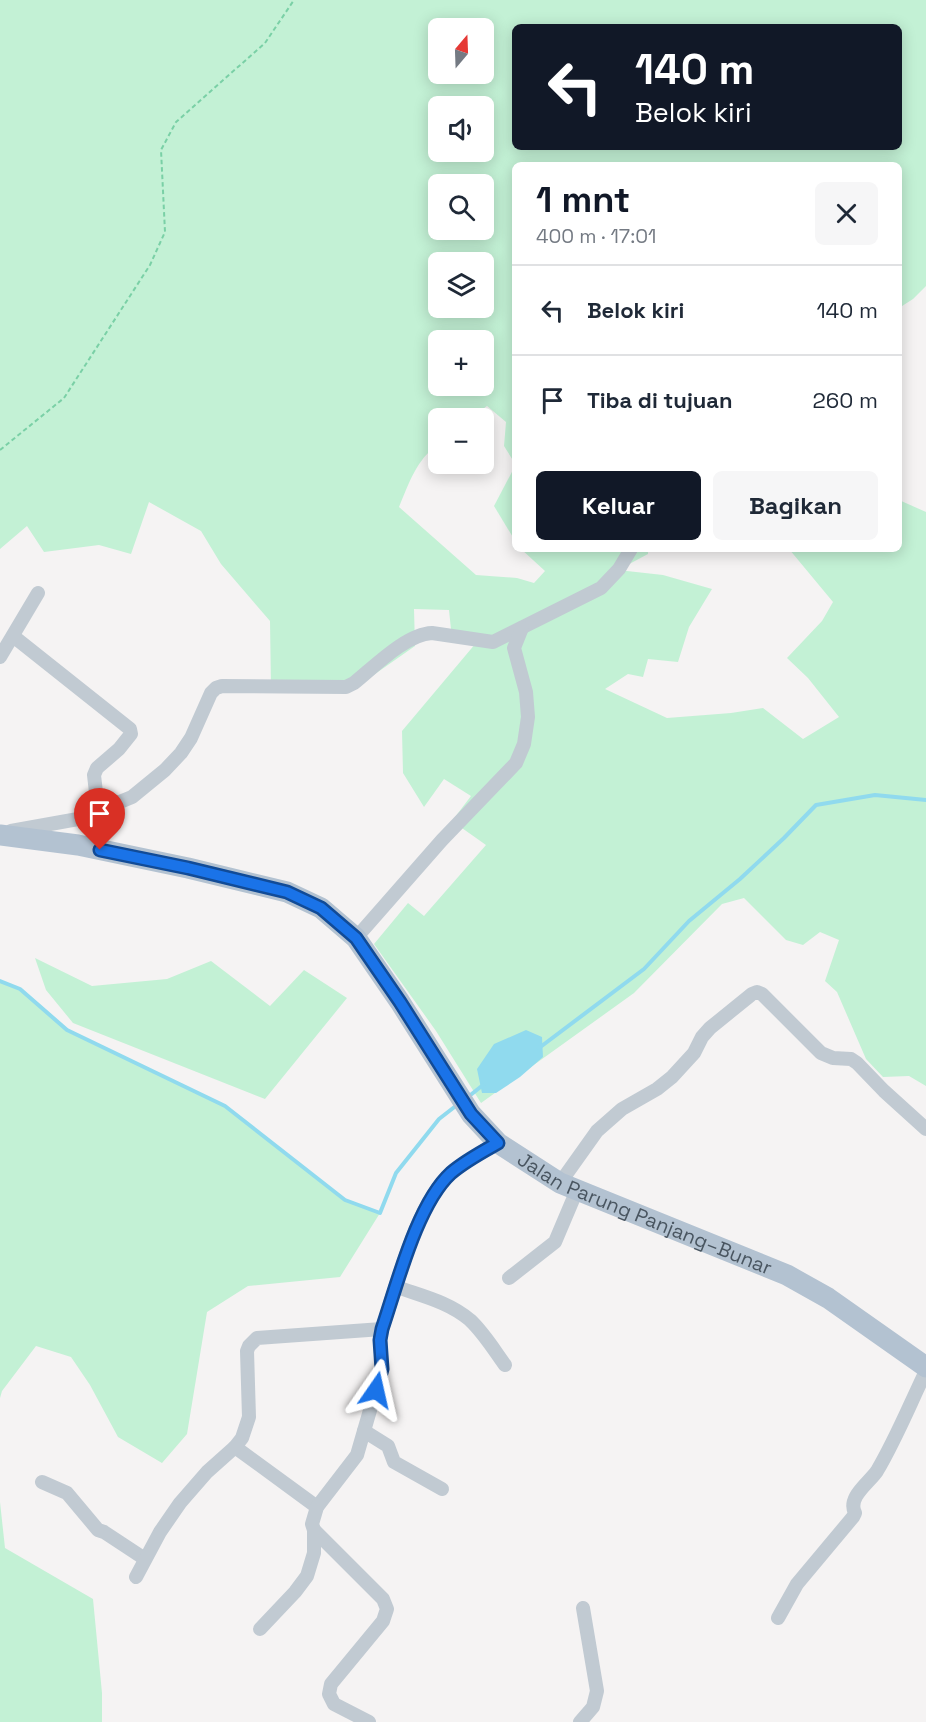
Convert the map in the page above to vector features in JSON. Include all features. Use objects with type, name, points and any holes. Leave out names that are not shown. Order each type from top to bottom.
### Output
[{"type":"main road","name":"Jalan Parung Panjang–Bunar","points":[[0,834],[78,845],[188,868],[287,892],[321,908],[356,938],[400,1002],[471,1114],[498,1143],[569,1186],[786,1275],[828,1298],[926,1369]]},
{"type":"street","points":[[0,834],[78,819],[132,797],[165,770],[181,753],[191,738],[211,693],[216,688],[222,686],[346,687],[394,650],[422,633],[494,642],[601,588],[619,569],[629,552]]},
{"type":"street","points":[[0,657],[38,593]]},
{"type":"street","points":[[356,938],[442,840],[516,763],[524,744],[528,717],[526,692],[514,648],[522,628]]},
{"type":"street","points":[[13,636],[130,729],[130,734],[119,749],[97,768],[94,775],[97,801],[94,814]]},
{"type":"street","points":[[509,1278],[555,1242],[569,1186],[597,1131],[622,1109],[657,1089],[672,1077],[694,1053],[702,1036],[710,1028],[757,992],[762,994],[821,1053],[832,1058],[851,1059],[857,1063],[926,1129]]},
{"type":"street","points":[[260,1629],[307,1576],[314,1553],[312,1524],[317,1507],[357,1455],[382,1369],[380,1340],[382,1329],[415,1233],[439,1186],[450,1173],[498,1143]]},
{"type":"street","points":[[397,1287],[448,1305],[470,1320],[484,1335],[505,1365]]},
{"type":"street","points":[[136,1577],[160,1532],[180,1503],[207,1472],[243,1438],[249,1417],[247,1351],[249,1346],[257,1338],[382,1329]]},
{"type":"street","points":[[778,1618],[797,1584],[853,1517],[855,1513],[852,1507],[853,1501],[877,1472],[926,1369]]},
{"type":"street","points":[[364,1431],[388,1446],[394,1462],[442,1489]]},
{"type":"street","points":[[235,1447],[317,1507]]},
{"type":"street","points":[[42,1482],[67,1493],[98,1530],[145,1559]]},
{"type":"street","points":[[314,1530],[383,1599],[387,1609],[383,1621],[331,1684],[329,1694],[334,1704],[369,1722]]},
{"type":"street","points":[[580,1722],[593,1707],[597,1691],[584,1608]]},
{"type":"path","points":[[0,450],[64,398],[150,265],[165,232],[161,150],[176,122],[265,43],[294,0]]},
{"type":"green space","points":[[0,0],[926,0],[926,286],[913,299],[902,306],[902,162],[512,162],[512,459],[504,446],[506,422],[494,412],[494,408],[487,406],[484,408],[428,408],[428,453],[410,480],[399,507],[476,575],[517,578],[534,583],[545,571],[524,552],[648,552],[618,570],[663,575],[712,589],[689,627],[678,662],[648,659],[643,677],[628,674],[605,689],[667,718],[763,708],[803,739],[839,717],[808,678],[787,658],[822,621],[833,602],[791,552],[902,552],[902,501],[926,512],[926,1086],[909,1076],[883,1077],[866,1059],[837,992],[825,981],[839,940],[820,932],[803,945],[786,940],[744,898],[722,904],[634,993],[481,1103],[436,1031],[374,944],[408,903],[424,916],[486,845],[452,821],[471,796],[444,779],[424,807],[403,773],[402,731],[476,643],[452,639],[449,610],[414,609],[415,646],[355,688],[271,688],[270,621],[221,564],[201,531],[149,502],[131,554],[99,545],[44,552],[27,526],[0,549]]},
{"type":"green space","points":[[512,472],[512,536],[494,506]]},
{"type":"green space","points":[[35,958],[92,986],[167,979],[211,961],[270,1006],[304,970],[347,998],[265,1099],[73,1023],[46,990]]},
{"type":"green space","points":[[0,981],[20,989],[67,1030],[225,1106],[345,1200],[380,1213],[340,1277],[248,1286],[207,1312],[187,1434],[162,1463],[118,1437],[90,1385],[71,1357],[36,1346],[2,1391],[0,1398]]},
{"type":"green space","points":[[0,1502],[5,1548],[93,1599],[102,1693],[102,1722],[0,1722]]},
{"type":"water","points":[[526,1030],[542,1037],[543,1057],[520,1077],[496,1093],[482,1093],[477,1069],[494,1044]]},
{"type":"waterway","points":[[539,1048],[644,969],[689,921],[740,879],[816,805],[875,795],[926,800]]},
{"type":"waterway","points":[[0,981],[20,989],[67,1030],[225,1106],[345,1200],[380,1213],[396,1173],[439,1119],[457,1105]]},
{"type":"waterway","points":[[468,1097],[483,1085]]},
{"type":"route","points":[[100,850],[287,892],[321,908],[356,938],[400,1002],[471,1114],[498,1143],[450,1173],[439,1186],[415,1233],[382,1329],[380,1340],[382,1369],[376,1390]]}]
